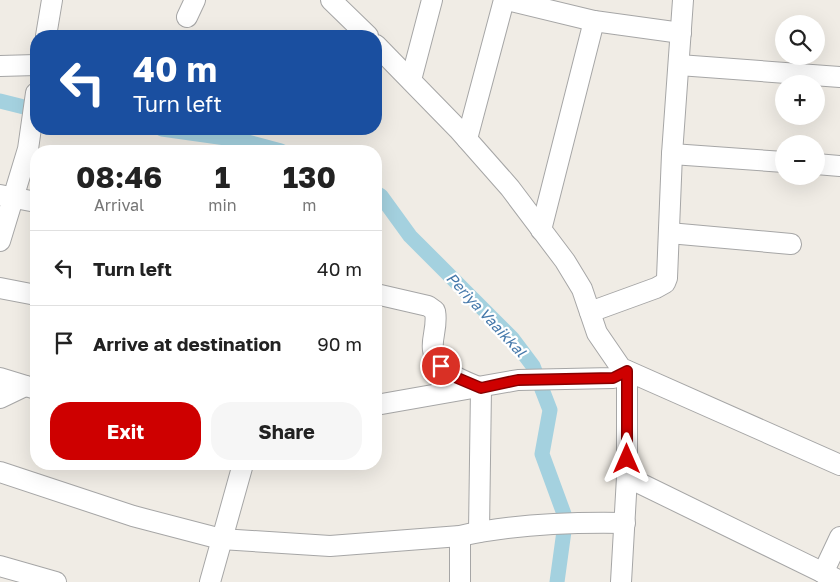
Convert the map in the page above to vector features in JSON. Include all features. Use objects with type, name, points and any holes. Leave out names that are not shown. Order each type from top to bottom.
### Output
[{"type":"street","points":[[47,30],[52,0]]},
{"type":"street","points":[[331,0],[362,30]]},
{"type":"street","points":[[411,80],[432,0]]},
{"type":"street","points":[[467,139],[505,0],[594,21],[681,32]]},
{"type":"street","points":[[590,312],[656,288],[665,283],[667,278],[672,154],[683,0]]},
{"type":"street","points":[[541,230],[594,21]]},
{"type":"street","points":[[382,51],[467,139],[510,188],[565,261],[582,289],[597,333],[621,368],[840,465]]},
{"type":"street","points":[[0,66],[30,65]]},
{"type":"street","points":[[679,65],[840,77]]},
{"type":"street","points":[[0,241],[6,196],[28,149],[30,135]]},
{"type":"street","points":[[672,154],[775,161]]},
{"type":"street","points":[[825,165],[840,166]]},
{"type":"street","points":[[6,196],[30,201]]},
{"type":"street","points":[[669,233],[791,244]]},
{"type":"street","points":[[0,288],[30,294]]},
{"type":"street","points":[[382,295],[428,306],[435,311],[437,322],[433,351],[441,366],[455,377],[481,388]]},
{"type":"street","points":[[382,405],[518,380],[613,378],[627,371]]},
{"type":"street","points":[[621,582],[625,523],[627,371]]},
{"type":"street","points":[[0,378],[30,388]]},
{"type":"street","points":[[0,398],[30,388]]},
{"type":"street","points":[[480,532],[481,388]]},
{"type":"street","points":[[210,582],[240,470]]},
{"type":"street","points":[[0,472],[133,516],[221,540],[330,546],[460,536],[480,532],[574,522],[625,523]]},
{"type":"street","points":[[626,477],[832,577],[840,537]]},
{"type":"street","points":[[460,536],[460,582]]},
{"type":"street","points":[[0,566],[56,582]]},
{"type":"waterway","name":"Periya Vaaikkal","points":[[0,101],[30,108]]},
{"type":"waterway","name":"Periya Vaaikkal","points":[[205,135],[240,140],[259,145]]},
{"type":"waterway","name":"Periya Vaaikkal","points":[[382,197],[410,236],[512,338],[533,366],[550,410],[542,454],[564,514]]},
{"type":"waterway","name":"Periya Vaaikkal","points":[[557,582],[564,531]]},
{"type":"route","points":[[441,366],[455,377],[481,388],[518,380],[613,378],[627,371],[627,459]]}]
